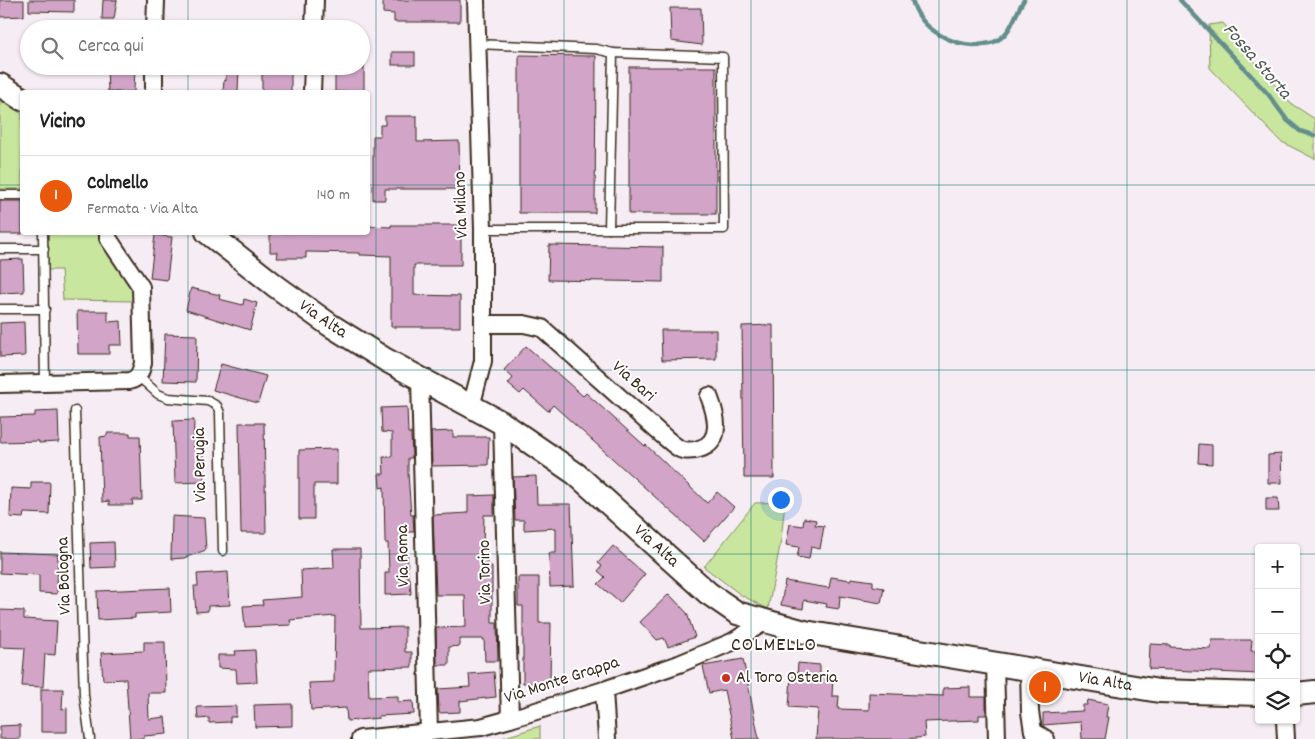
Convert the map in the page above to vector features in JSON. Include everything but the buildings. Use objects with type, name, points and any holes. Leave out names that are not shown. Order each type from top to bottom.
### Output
[{"type":"main road","points":[[0,85],[20,98]]},
{"type":"main road","name":"Via Alta","points":[[211,235],[276,287],[330,325],[386,360],[502,423],[576,474],[708,592],[737,613],[805,632],[1174,692],[1255,694]]},
{"type":"main road","points":[[1300,694],[1315,692]]},
{"type":"street","points":[[155,20],[156,0]]},
{"type":"street","points":[[314,20],[315,0]]},
{"type":"street","name":"Via Milano","points":[[471,407],[483,361],[484,324],[476,0]]},
{"type":"street","points":[[154,75],[154,90]]},
{"type":"street","points":[[312,90],[313,75]]},
{"type":"street","points":[[0,384],[130,382],[138,376],[143,362],[142,287],[108,238],[108,235]]},
{"type":"street","name":"Via Bari","points":[[484,324],[524,324],[542,328],[681,450],[697,450],[713,440],[717,426],[715,410],[709,396]]},
{"type":"street","name":"Via Roma","points":[[420,379],[429,732]]},
{"type":"street","name":"Via Torino","points":[[502,423],[510,720]]},
{"type":"street","name":"Via Monte Grappa","points":[[360,739],[481,727],[510,720],[678,664],[732,642],[766,621]]},
{"type":"street","points":[[995,663],[997,739]]},
{"type":"street","points":[[1028,668],[1033,731],[1046,739]]},
{"type":"street","points":[[604,690],[607,739]]},
{"type":"street","points":[[1285,724],[1286,739]]},
{"type":"lane","points":[[476,44],[596,49],[614,53],[723,57],[724,229],[483,229]]},
{"type":"lane","points":[[609,229],[614,53]]},
{"type":"lane","points":[[0,195],[20,195]]},
{"type":"lane","points":[[43,235],[45,384]]},
{"type":"lane","points":[[0,250],[44,249]]},
{"type":"lane","points":[[0,310],[45,309]]},
{"type":"lane","name":"Via Perugia","points":[[138,376],[158,394],[163,396],[208,401],[217,406],[220,413],[223,551]]},
{"type":"lane","name":"Via Bologna","points":[[75,411],[84,696],[90,739]]},
{"type":"green space","points":[[1223,23],[1290,103],[1315,119],[1315,159],[1280,141],[1210,68],[1209,25]]},
{"type":"green space","points":[[0,99],[20,113],[20,189],[0,189]]},
{"type":"green space","points":[[47,235],[100,235],[103,245],[134,293],[135,301],[63,300],[61,270],[48,270]]},
{"type":"green space","points":[[785,502],[781,540],[768,609],[741,595],[704,567],[755,503]]},
{"type":"green space","points":[[540,726],[540,739],[499,739]]},
{"type":"waterway","name":"Fossa Storta","points":[[912,0],[916,11],[923,20],[940,35],[951,40],[974,45],[995,42],[1006,33],[1024,0]]},
{"type":"waterway","name":"Fossa Storta","points":[[1180,0],[1268,94],[1287,120],[1300,131],[1315,136]]},
{"type":"place","name":"Al Toro Osteria","points":[[726,678]]},
{"type":"place","name":"Colmello","points":[[1045,687]]},
{"type":"district","name":"COLMELLO","points":[[774,646]]}]
